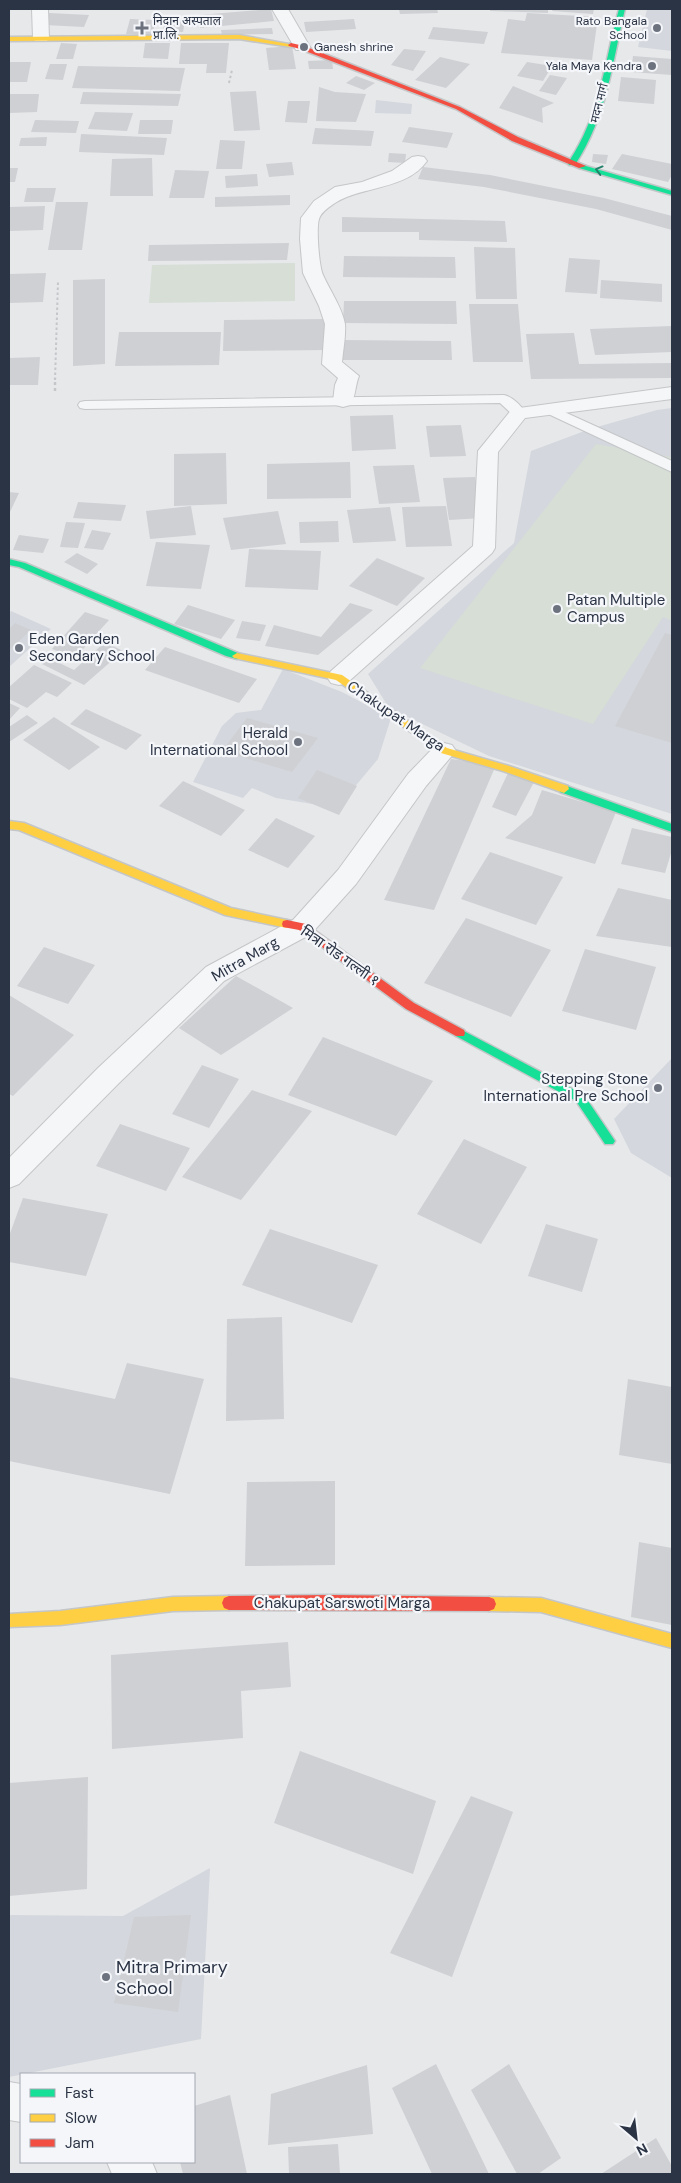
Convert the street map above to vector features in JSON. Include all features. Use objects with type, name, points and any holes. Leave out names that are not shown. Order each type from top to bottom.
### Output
[{"type":"street","points":[[40,9],[41,38]]},
{"type":"street","points":[[280,9],[302,47]]},
{"type":"street","name":"मदन मार्ग","points":[[572,163],[579,156],[591,136],[600,108],[622,9]]},
{"type":"street","points":[[9,39],[239,38],[302,47],[458,108],[514,139],[572,163],[672,193]]},
{"type":"street","points":[[343,401],[345,385],[349,376],[332,364],[335,324],[329,306],[312,272],[309,239],[310,218],[320,205],[342,191],[366,187],[398,175],[418,161]]},
{"type":"street","points":[[339,677],[484,548],[488,451],[519,413],[672,392]]},
{"type":"street","name":"Chakupat Marga","points":[[9,562],[22,565],[229,654],[339,677],[444,750],[506,768],[672,828]]},
{"type":"street","name":"Mitra Marg","points":[[9,1176],[108,1076],[215,974],[302,927],[347,877],[417,780],[444,750]]},
{"type":"street","name":"मित्रा रोड गल्ली १","points":[[9,825],[20,826],[229,912],[302,927],[410,1006],[580,1098],[609,1141]]},
{"type":"street","name":"Chakupat Sarswoti Marga","points":[[9,1621],[60,1618],[173,1604],[333,1602],[541,1605],[672,1641]]},
{"type":"street","points":[[127,2163],[138,2174]]},
{"type":"lane","points":[[85,405],[504,399],[519,413]]},
{"type":"lane","points":[[549,409],[672,468]]},
{"type":"path","points":[[58,281],[54,390],[85,405]]},
{"type":"shaded area","name":"Rato Bangala School","points":[[647,9],[672,9],[672,51],[638,47]]},
{"type":"shaded area","points":[[376,100],[412,104],[411,114],[375,113]]},
{"type":"shaded area","points":[[295,263],[295,301],[149,303],[152,265]]},
{"type":"shaded area","name":"Patan Multiple Campus","points":[[672,408],[672,814],[489,756],[389,708],[368,674],[514,543],[531,451],[590,429],[657,410]]},
{"type":"shaded area","points":[[596,444],[672,457],[672,621],[663,617],[593,724],[420,668]]},
{"type":"shaded area","name":"Eden Garden Secondary School","points":[[11,611],[51,629],[9,667],[9,614]]},
{"type":"shaded area","name":"Herald International School","points":[[283,669],[342,692],[391,718],[378,759],[337,808],[276,798],[252,788],[243,798],[193,782],[222,726],[236,713],[261,710]]},
{"type":"shaded area","name":"Stepping Stone International Pre School","points":[[672,1058],[672,1178],[631,1153],[614,1119]]},
{"type":"shaded area","name":"Mitra Primary School","points":[[210,1868],[201,2039],[29,2073],[20,2073],[20,2075],[9,2077],[9,1915],[123,1916]]},
{"type":"building","points":[[271,9],[274,21],[200,28],[199,15]]},
{"type":"building","points":[[399,9],[437,9],[438,13],[400,14]]},
{"type":"building","points":[[490,9],[548,9],[548,13],[490,11]]},
{"type":"building","points":[[553,9],[594,9],[593,14],[552,11]]},
{"type":"building","points":[[49,13],[89,15],[84,27],[44,25]]},
{"type":"building","points":[[527,13],[598,17],[592,60],[501,53],[508,19],[525,21]]},
{"type":"building","points":[[130,19],[156,20],[152,35],[126,34]]},
{"type":"building","points":[[354,19],[356,29],[306,32],[304,22]]},
{"type":"building","points":[[165,20],[185,20],[183,32],[163,31]]},
{"type":"building","points":[[433,27],[488,32],[484,44],[428,39]]},
{"type":"building","points":[[272,28],[273,34],[222,35],[221,30]]},
{"type":"building","points":[[61,43],[77,44],[73,59],[56,59]]},
{"type":"building","points":[[145,43],[170,43],[168,59],[143,58]]},
{"type":"building","points":[[181,43],[229,43],[226,73],[206,73],[207,64],[179,64]]},
{"type":"building","points":[[292,46],[296,69],[269,70],[266,48]]},
{"type":"building","points":[[404,49],[426,51],[413,71],[391,65]]},
{"type":"building","name":"Yala Maya Kendra","points":[[633,56],[672,59],[672,75],[631,72]]},
{"type":"building","points":[[440,57],[470,64],[446,88],[415,80]]},
{"type":"building","points":[[332,60],[333,69],[309,69],[308,61]]},
{"type":"building","points":[[9,62],[31,62],[27,82],[9,82]]},
{"type":"building","points":[[527,62],[552,66],[543,81],[517,76]]},
{"type":"building","points":[[50,64],[67,64],[63,80],[45,79]]},
{"type":"building","points":[[78,66],[185,68],[180,91],[72,88]]},
{"type":"building","points":[[550,75],[567,78],[556,95],[539,91]]},
{"type":"building","points":[[356,76],[375,83],[364,90],[346,83]]},
{"type":"building","points":[[621,77],[656,80],[654,104],[618,101]]},
{"type":"building","points":[[513,86],[554,103],[542,108],[543,123],[499,108]]},
{"type":"building","points":[[319,87],[335,92],[366,94],[356,122],[316,121]]},
{"type":"building","points":[[256,91],[260,130],[234,131],[230,92]]},
{"type":"building","points":[[83,92],[181,94],[178,106],[80,104]]},
{"type":"building","points":[[9,94],[39,94],[37,112],[9,113]]},
{"type":"building","points":[[288,101],[310,101],[307,123],[285,122]]},
{"type":"building","points":[[95,112],[133,113],[127,131],[88,129]]},
{"type":"building","points":[[35,120],[79,121],[76,133],[31,132]]},
{"type":"building","points":[[140,120],[173,120],[171,134],[138,134]]},
{"type":"building","points":[[409,127],[453,133],[447,148],[402,142]]},
{"type":"building","points":[[315,128],[374,131],[371,146],[312,144]]},
{"type":"building","points":[[81,134],[167,138],[164,155],[79,152]]},
{"type":"building","points":[[47,137],[46,146],[19,146],[21,138]]},
{"type":"building","points":[[220,140],[245,141],[242,169],[216,169]]},
{"type":"building","points":[[389,153],[406,154],[405,163],[388,162]]},
{"type":"building","points":[[593,154],[608,155],[606,164],[592,162]]},
{"type":"building","points":[[622,154],[672,164],[672,175],[668,182],[612,169]]},
{"type":"building","points":[[152,158],[153,196],[110,196],[112,159]]},
{"type":"building","points":[[292,162],[294,175],[269,177],[266,164]]},
{"type":"building","points":[[423,167],[490,175],[604,198],[672,216],[672,230],[596,209],[484,187],[418,179]]},
{"type":"building","points":[[9,168],[18,168],[15,182],[9,182]]},
{"type":"building","points":[[175,170],[209,171],[204,198],[169,198]]},
{"type":"building","points":[[257,174],[258,186],[226,188],[225,176]]},
{"type":"building","points":[[27,188],[56,188],[53,202],[24,202]]},
{"type":"building","points":[[290,195],[290,205],[215,207],[215,197]]},
{"type":"building","points":[[56,202],[88,202],[82,250],[48,250]]},
{"type":"building","points":[[45,206],[43,230],[9,231],[9,207]]},
{"type":"building","points":[[342,217],[505,221],[507,242],[419,240],[419,232],[342,232]]},
{"type":"building","points":[[289,243],[287,260],[148,261],[149,245]]},
{"type":"building","points":[[474,247],[515,248],[517,299],[476,299]]},
{"type":"building","points":[[344,256],[455,257],[456,278],[343,277]]},
{"type":"building","points":[[569,258],[600,260],[597,294],[565,292]]},
{"type":"building","points":[[46,273],[43,302],[9,303],[9,274]]},
{"type":"building","points":[[105,279],[105,364],[73,366],[73,280]]},
{"type":"building","points":[[601,280],[662,284],[662,302],[600,298]]},
{"type":"building","points":[[344,301],[456,301],[457,324],[343,323]]},
{"type":"building","points":[[469,304],[518,304],[523,362],[473,362]]},
{"type":"building","points":[[328,319],[328,350],[223,351],[224,320]]},
{"type":"building","points":[[672,326],[672,352],[595,355],[590,329]]},
{"type":"building","points":[[119,332],[221,332],[219,365],[115,366]]},
{"type":"building","points":[[574,333],[579,364],[672,363],[672,378],[531,379],[526,334]]},
{"type":"building","points":[[342,340],[451,341],[452,360],[341,360]]},
{"type":"building","points":[[40,357],[38,385],[9,385],[9,358]]},
{"type":"building","points":[[393,415],[396,449],[352,451],[350,416]]},
{"type":"building","points":[[461,425],[466,456],[430,457],[426,426]]},
{"type":"building","points":[[226,453],[227,504],[174,506],[174,454]]},
{"type":"building","points":[[350,462],[351,498],[267,499],[267,464]]},
{"type":"building","points":[[414,465],[420,502],[379,504],[373,466]]},
{"type":"building","points":[[475,477],[482,518],[449,520],[443,478]]},
{"type":"building","points":[[9,492],[19,493],[9,514]]},
{"type":"building","points":[[78,502],[126,505],[121,521],[73,518]]},
{"type":"building","points":[[191,506],[196,535],[150,539],[146,511]]},
{"type":"building","points":[[446,506],[452,546],[406,547],[402,507]]},
{"type":"building","points":[[390,507],[396,541],[353,543],[347,510]]},
{"type":"building","points":[[278,511],[286,544],[231,550],[223,518]]},
{"type":"building","points":[[338,521],[339,542],[300,543],[299,522]]},
{"type":"building","points":[[66,522],[85,523],[78,548],[60,547]]},
{"type":"building","points":[[92,530],[111,533],[103,550],[84,548]]},
{"type":"building","points":[[19,535],[49,539],[43,553],[13,550]]},
{"type":"building","points":[[156,542],[210,545],[201,589],[146,586]]},
{"type":"building","points":[[249,549],[321,551],[318,590],[245,587]]},
{"type":"building","points":[[77,553],[98,564],[87,574],[64,562]]},
{"type":"building","points":[[377,558],[425,578],[397,606],[349,586]]},
{"type":"building","points":[[350,603],[373,610],[318,655],[265,646],[274,625],[321,637]]},
{"type":"building","points":[[188,605],[235,620],[221,639],[174,624]]},
{"type":"building","points":[[85,612],[109,620],[75,658],[52,649]]},
{"type":"building","points":[[242,621],[266,625],[260,641],[236,638]]},
{"type":"building","points":[[15,623],[31,630],[9,650],[9,629]]},
{"type":"building","points":[[665,633],[672,635],[672,743],[615,726]]},
{"type":"building","points":[[105,642],[123,651],[84,685],[42,664],[49,658],[74,670]]},
{"type":"building","points":[[165,647],[257,679],[239,703],[145,670]]},
{"type":"building","points":[[34,665],[72,683],[57,697],[46,692],[27,708],[9,699],[9,687]]},
{"type":"building","points":[[9,703],[20,708],[9,720]]},
{"type":"building","points":[[86,709],[142,735],[126,750],[70,724]]},
{"type":"building","points":[[27,715],[38,723],[9,742],[9,727]]},
{"type":"building","points":[[54,717],[100,747],[69,770],[23,740]]},
{"type":"building","points":[[247,718],[318,738],[292,772],[222,751]]},
{"type":"building","points":[[451,759],[496,765],[434,910],[384,900]]},
{"type":"building","points":[[317,770],[357,786],[339,815],[298,798]]},
{"type":"building","points":[[508,773],[534,782],[516,816],[492,807]]},
{"type":"building","points":[[183,781],[245,810],[221,836],[159,806]]},
{"type":"building","points":[[542,790],[616,812],[595,864],[505,838],[532,815]]},
{"type":"building","points":[[276,818],[315,836],[288,868],[248,850]]},
{"type":"building","points":[[632,828],[672,837],[672,850],[665,873],[621,864]]},
{"type":"building","points":[[490,852],[563,877],[536,925],[461,899]]},
{"type":"building","points":[[618,888],[672,900],[672,947],[596,936]]},
{"type":"building","points":[[466,918],[551,950],[511,1017],[424,983]]},
{"type":"building","points":[[44,947],[95,965],[68,1004],[17,986]]},
{"type":"building","points":[[585,949],[656,967],[636,1030],[562,1011]]},
{"type":"building","points":[[236,976],[293,1008],[221,1055],[179,1028]]},
{"type":"building","points":[[9,995],[74,1035],[13,1096],[9,1094]]},
{"type":"building","points":[[323,1037],[433,1081],[396,1136],[288,1095]]},
{"type":"building","points":[[202,1065],[239,1079],[209,1128],[172,1114]]},
{"type":"building","points":[[252,1090],[312,1111],[241,1200],[182,1177]]},
{"type":"building","points":[[120,1124],[190,1148],[166,1191],[96,1166]]},
{"type":"building","points":[[464,1139],[527,1167],[481,1244],[417,1214]]},
{"type":"building","points":[[23,1198],[108,1214],[86,1276],[9,1262],[9,1236]]},
{"type":"building","points":[[546,1224],[598,1239],[582,1292],[528,1276]]},
{"type":"building","points":[[270,1229],[378,1265],[352,1323],[242,1285]]},
{"type":"building","points":[[282,1317],[284,1419],[226,1421],[227,1319]]},
{"type":"building","points":[[127,1363],[204,1379],[170,1494],[9,1461],[9,1377],[115,1399]]},
{"type":"building","points":[[628,1379],[672,1387],[672,1464],[619,1455]]},
{"type":"building","points":[[335,1481],[335,1565],[245,1566],[247,1482]]},
{"type":"building","points":[[639,1542],[672,1548],[672,1625],[631,1617]]},
{"type":"building","points":[[288,1642],[291,1687],[241,1691],[243,1738],[112,1749],[111,1655]]},
{"type":"building","points":[[300,1751],[436,1801],[413,1874],[274,1823]]},
{"type":"building","points":[[88,1777],[87,1889],[9,1896],[9,1783]]},
{"type":"building","points":[[471,1796],[513,1812],[452,1977],[390,1953]]},
{"type":"building","points":[[191,1915],[178,2012],[114,2003],[134,1917]]},
{"type":"building","points":[[436,2064],[489,2174],[432,2174],[392,2088]]},
{"type":"building","points":[[509,2064],[561,2158],[538,2174],[517,2174],[471,2090]]},
{"type":"building","points":[[367,2065],[373,2134],[268,2145],[271,2094]]},
{"type":"building","points":[[230,2095],[247,2174],[183,2174],[180,2163],[195,2163],[195,2106]]},
{"type":"building","points":[[656,2138],[672,2166],[672,2174],[601,2174]]},
{"type":"building","points":[[338,2144],[340,2174],[289,2174],[288,2147]]},
{"type":"traffic: fast","points":[[572,163],[583,146],[599,109],[622,9]]},
{"type":"traffic: fast","points":[[582,166],[672,193]]},
{"type":"traffic: fast","points":[[9,562],[22,565],[237,656]]},
{"type":"traffic: fast","points":[[564,789],[672,828]]},
{"type":"traffic: fast","points":[[460,1033],[580,1098],[609,1141]]},
{"type":"traffic: slow","points":[[9,39],[239,37],[291,45]]},
{"type":"traffic: slow","points":[[237,656],[339,677],[444,751],[506,768],[564,789]]},
{"type":"traffic: slow","points":[[9,825],[20,826],[229,912],[287,924]]},
{"type":"traffic: slow","points":[[9,1621],[60,1618],[173,1604],[229,1603]]},
{"type":"traffic: slow","points":[[489,1604],[541,1605],[672,1641]]},
{"type":"traffic: jam","points":[[291,45],[302,47],[458,108],[515,139],[582,166]]},
{"type":"traffic: jam","points":[[287,924],[302,927],[410,1006],[460,1033]]},
{"type":"traffic: jam","points":[[229,1603],[489,1604]]},
{"type":"place","name":"निदान अस्पताल प्रा.लि.","points":[[142,28]]},
{"type":"place","name":"Rato Bangala School","points":[[657,28]]},
{"type":"place","name":"Ganesh shrine","points":[[304,47]]},
{"type":"place","name":"Yala Maya Kendra","points":[[652,66]]},
{"type":"place","name":"Patan Multiple Campus","points":[[557,609]]},
{"type":"place","name":"Eden Garden Secondary School","points":[[19,648]]},
{"type":"place","name":"Herald International School","points":[[298,742]]},
{"type":"place","name":"Stepping Stone International Pre School","points":[[658,1088]]},
{"type":"place","name":"Mitra Primary School","points":[[106,1977]]}]
